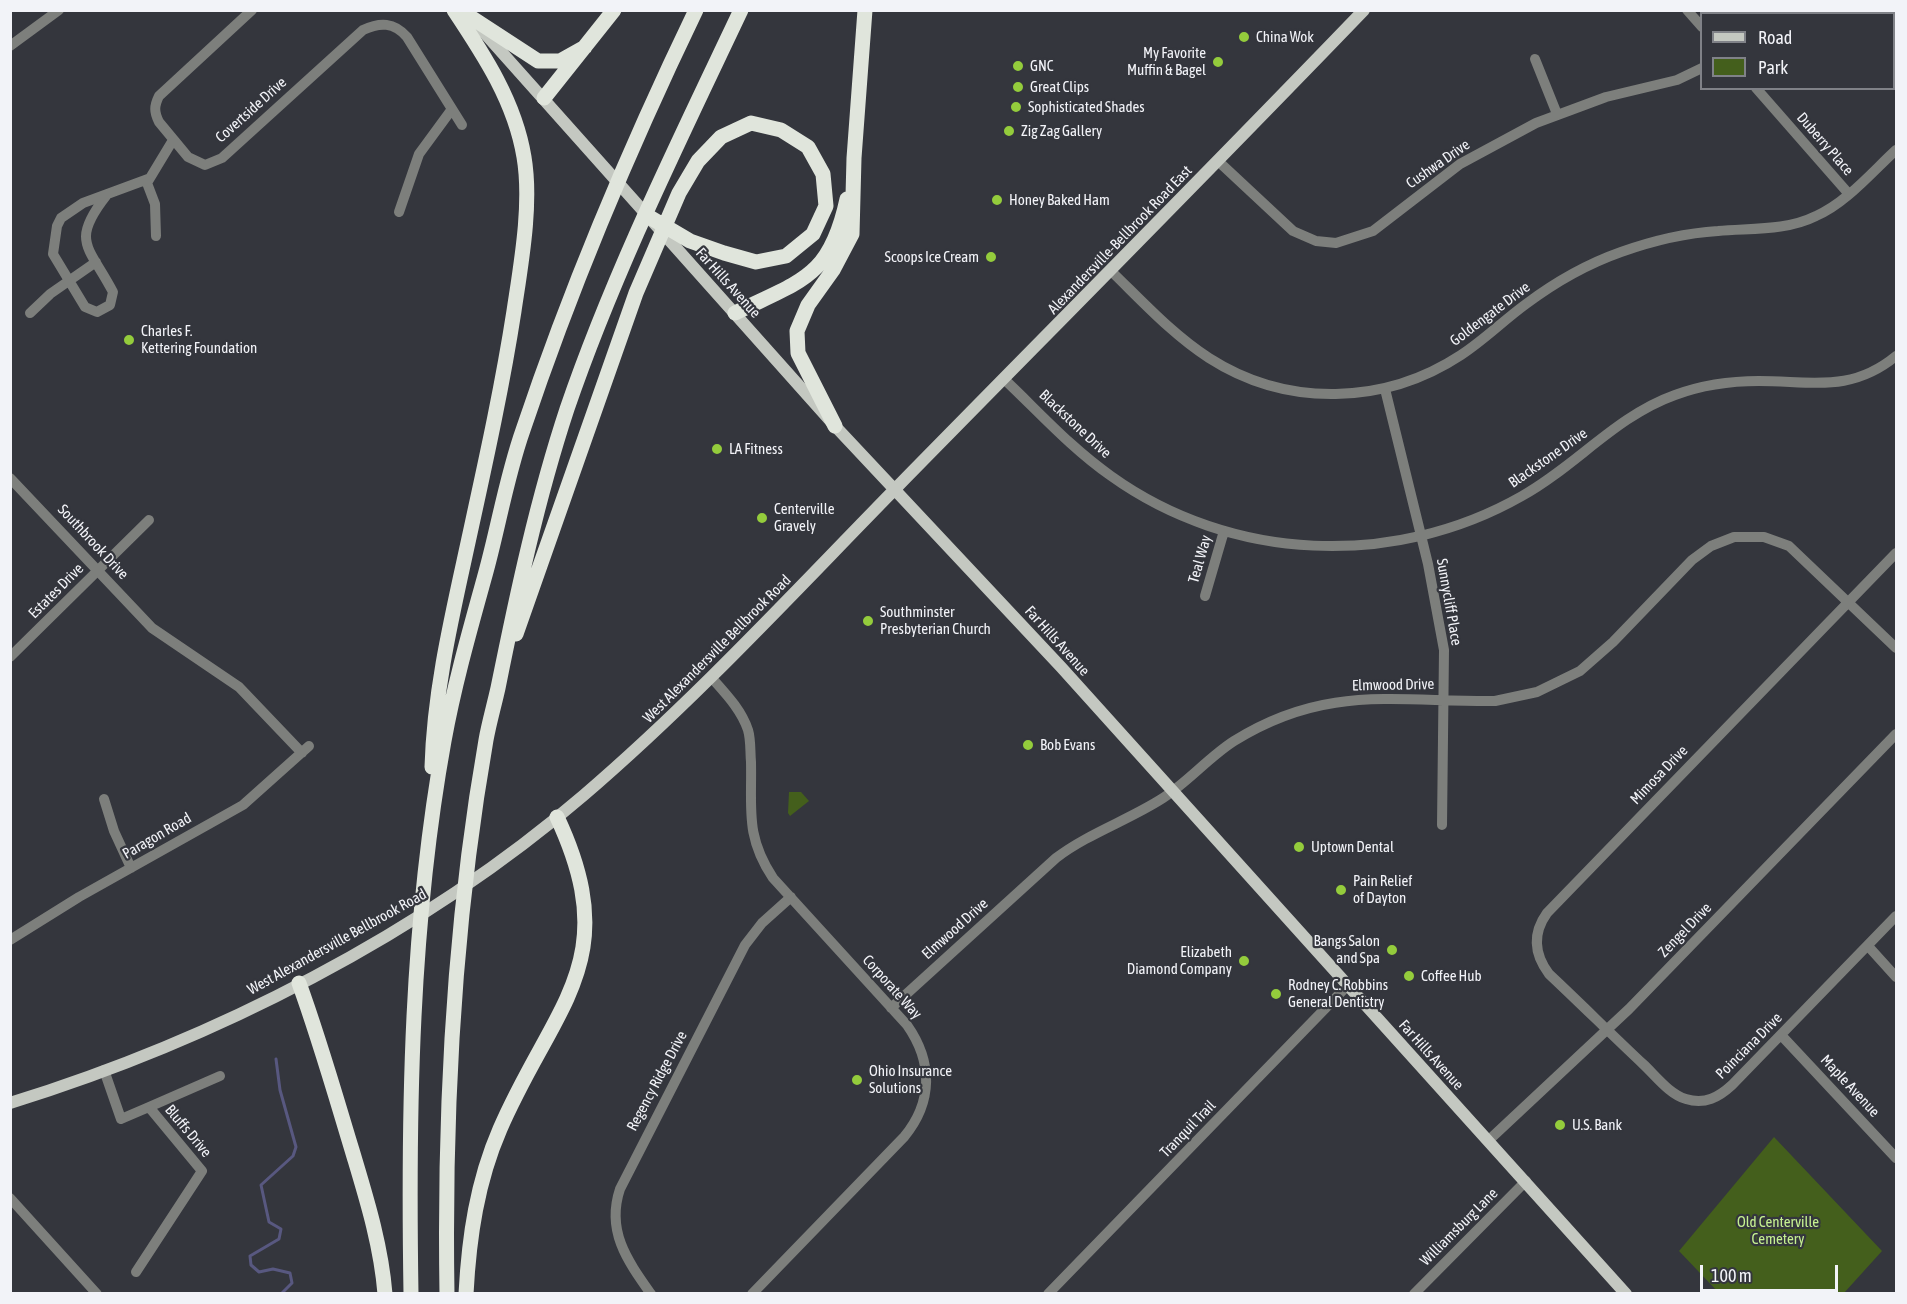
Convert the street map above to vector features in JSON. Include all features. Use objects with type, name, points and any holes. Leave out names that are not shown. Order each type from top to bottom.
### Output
[{"type":"highway","points":[[429,848],[433,728],[443,665],[504,376],[526,234],[525,157],[510,109],[491,65],[454,10]]},
{"type":"highway","points":[[544,98],[614,10]]},
{"type":"highway","points":[[411,1293],[409,1168],[414,1004],[420,917],[444,744],[463,648],[484,579],[522,433],[593,240],[696,10]]},
{"type":"highway","points":[[447,1293],[447,1108],[473,822],[486,736],[538,507],[567,409],[615,284],[741,10]]},
{"type":"highway","points":[[835,426],[798,353],[797,331],[808,305],[833,270],[852,234],[865,10]]},
{"type":"highway","points":[[466,13],[538,61],[560,61],[585,47]]},
{"type":"highway","points":[[498,688],[636,293],[679,193],[698,161],[721,137],[751,123],[781,130],[808,147],[823,174],[826,206],[813,234],[786,256],[756,262],[686,247],[651,218]]},
{"type":"highway","points":[[735,313],[800,282],[825,260],[838,235],[854,170]]},
{"type":"highway","points":[[466,1293],[475,1209],[490,1153],[516,1096],[569,995],[582,961],[586,922],[584,889],[569,841],[558,817]]},
{"type":"highway","points":[[298,983],[318,1034],[365,1195],[377,1240],[385,1293]]},
{"type":"main road","name":"Alexandersville-Bellbrook Road East","points":[[896,489],[1364,10]]},
{"type":"main road","points":[[466,13],[651,218]]},
{"type":"main road","name":"Far Hills Avenue","points":[[686,247],[735,313],[835,426],[896,489],[1626,1293]]},
{"type":"main road","name":"West Alexandersville Bellbrook Road","points":[[10,1103],[104,1070],[230,1018],[364,947],[486,870],[558,817],[639,747],[896,489]]},
{"type":"street","points":[[10,46],[59,10]]},
{"type":"street","name":"Covertside Drive","points":[[252,10],[159,96],[155,103],[155,115],[173,140],[194,161],[205,165],[213,163],[363,30],[381,24],[396,27],[407,37],[462,125]]},
{"type":"street","points":[[1686,10],[1700,26]]},
{"type":"street","points":[[1535,59],[1557,114]]},
{"type":"street","name":"Cushwa Drive","points":[[1218,161],[1293,231],[1316,241],[1336,243],[1373,231],[1460,164],[1498,142],[1557,114],[1605,97],[1677,80],[1700,68]]},
{"type":"street","name":"Duberry Place","points":[[1758,90],[1848,193]]},
{"type":"street","points":[[399,212],[419,154],[452,109]]},
{"type":"street","points":[[156,236],[155,204],[148,188],[148,179],[173,140]]},
{"type":"street","name":"Goldengate Drive","points":[[1111,271],[1198,351],[1248,379],[1305,394],[1347,394],[1385,389],[1444,366],[1526,304],[1595,263],[1649,243],[1679,236],[1802,222],[1832,207],[1896,150]]},
{"type":"street","points":[[106,196],[91,215],[85,228],[87,247],[113,292],[110,305],[97,312],[90,310],[68,282],[53,254],[57,226],[61,218],[76,207],[148,179]]},
{"type":"street","points":[[30,313],[50,294],[96,261]]},
{"type":"street","name":"Blackstone Drive","points":[[1004,379],[1073,447],[1113,478],[1161,507],[1224,531],[1275,542],[1321,547],[1367,546],[1421,537],[1461,525],[1522,496],[1625,420],[1674,395],[1696,388],[1737,381],[1834,383],[1864,376],[1896,356]]},
{"type":"street","name":"Sunnycliff Place","points":[[1385,389],[1440,627],[1444,700],[1442,825]]},
{"type":"street","name":"Southbrook Drive","points":[[10,478],[99,569],[152,628],[239,687],[306,750]]},
{"type":"street","name":"Estates Drive","points":[[10,657],[149,520]]},
{"type":"street","name":"Teal Way","points":[[1205,596],[1224,531]]},
{"type":"street","name":"Elmwood Drive","points":[[891,1008],[1056,858],[1083,840],[1136,815],[1172,792],[1232,742],[1290,712],[1348,700],[1513,699],[1566,680],[1613,642],[1697,556],[1711,546],[1734,537],[1764,537],[1789,546],[1896,648]]},
{"type":"street","name":"Mimosa Drive","points":[[1607,1031],[1542,964],[1536,938],[1542,920],[1896,553]]},
{"type":"street","name":"Corporate Way","points":[[711,677],[735,706],[748,730],[751,769],[750,824],[753,839],[765,865],[915,1037],[924,1057],[927,1088],[920,1114],[904,1137],[752,1293]]},
{"type":"street","name":"Zengel Drive","points":[[1488,1140],[1607,1031],[1896,734]]},
{"type":"street","name":"Paragon Road","points":[[10,940],[243,805],[306,750]]},
{"type":"street","points":[[104,799],[114,831],[131,868]]},
{"type":"street","name":"Regency Ridge Drive","points":[[651,1293],[618,1243],[615,1216],[620,1189],[745,945],[762,923],[791,897]]},
{"type":"street","name":"Poinciana Drive","points":[[1607,1031],[1673,1093],[1689,1100],[1700,1101],[1723,1093],[1896,916]]},
{"type":"street","points":[[1868,946],[1896,977]]},
{"type":"street","name":"Tranquil Trail","points":[[1048,1293],[1348,985]]},
{"type":"street","name":"Maple Avenue","points":[[1781,1035],[1896,1158]]},
{"type":"street","name":"Bluffs Drive","points":[[104,1070],[122,1119],[149,1107],[202,1171],[136,1272]]},
{"type":"street","points":[[149,1107],[220,1076]]},
{"type":"street","name":"Williamsburg Lane","points":[[1414,1293],[1526,1181]]},
{"type":"street","points":[[10,1198],[97,1293]]},
{"type":"green space","points":[[789,792],[801,792],[809,801],[790,816],[788,813]]},
{"type":"green space","name":"Old Centerville Cemetery","points":[[1774,1137],[1882,1251],[1844,1293],[1719,1293],[1679,1251]]},
{"type":"waterway","points":[[276,1059],[280,1090],[296,1147],[293,1156],[261,1185],[269,1222],[281,1229],[279,1239],[250,1256],[251,1265],[259,1272],[273,1269],[290,1273],[292,1283],[281,1294]]},
{"type":"place","name":"China Wok","points":[[1244,37]]},
{"type":"place","name":"My Favorite Muffin & Bagel","points":[[1218,62]]},
{"type":"place","name":"GNC","points":[[1018,66]]},
{"type":"place","name":"Great Clips","points":[[1018,87]]},
{"type":"place","name":"Sophisticated Shades","points":[[1016,107]]},
{"type":"place","name":"Zig Zag Gallery","points":[[1009,131]]},
{"type":"place","name":"Honey Baked Ham","points":[[997,200]]},
{"type":"place","name":"Scoops Ice Cream","points":[[991,257]]},
{"type":"place","name":"Charles F. Kettering Foundation","points":[[129,340]]},
{"type":"place","name":"LA Fitness","points":[[717,449]]},
{"type":"place","name":"Centerville Gravely","points":[[762,518]]},
{"type":"place","name":"Southminster Presbyterian Church","points":[[868,621]]},
{"type":"place","name":"Bob Evans","points":[[1028,745]]},
{"type":"place","name":"Uptown Dental","points":[[1299,847]]},
{"type":"place","name":"Pain Relief of Dayton","points":[[1341,890]]},
{"type":"place","name":"Bangs Salon and Spa","points":[[1392,950]]},
{"type":"place","name":"Elizabeth Diamond Company","points":[[1244,961]]},
{"type":"place","name":"Coffee Hub","points":[[1409,976]]},
{"type":"place","name":"Rodney C. Robbins General Dentistry","points":[[1276,994]]},
{"type":"place","name":"Ohio Insurance Solutions","points":[[857,1080]]},
{"type":"place","name":"U.S. Bank","points":[[1560,1125]]}]
